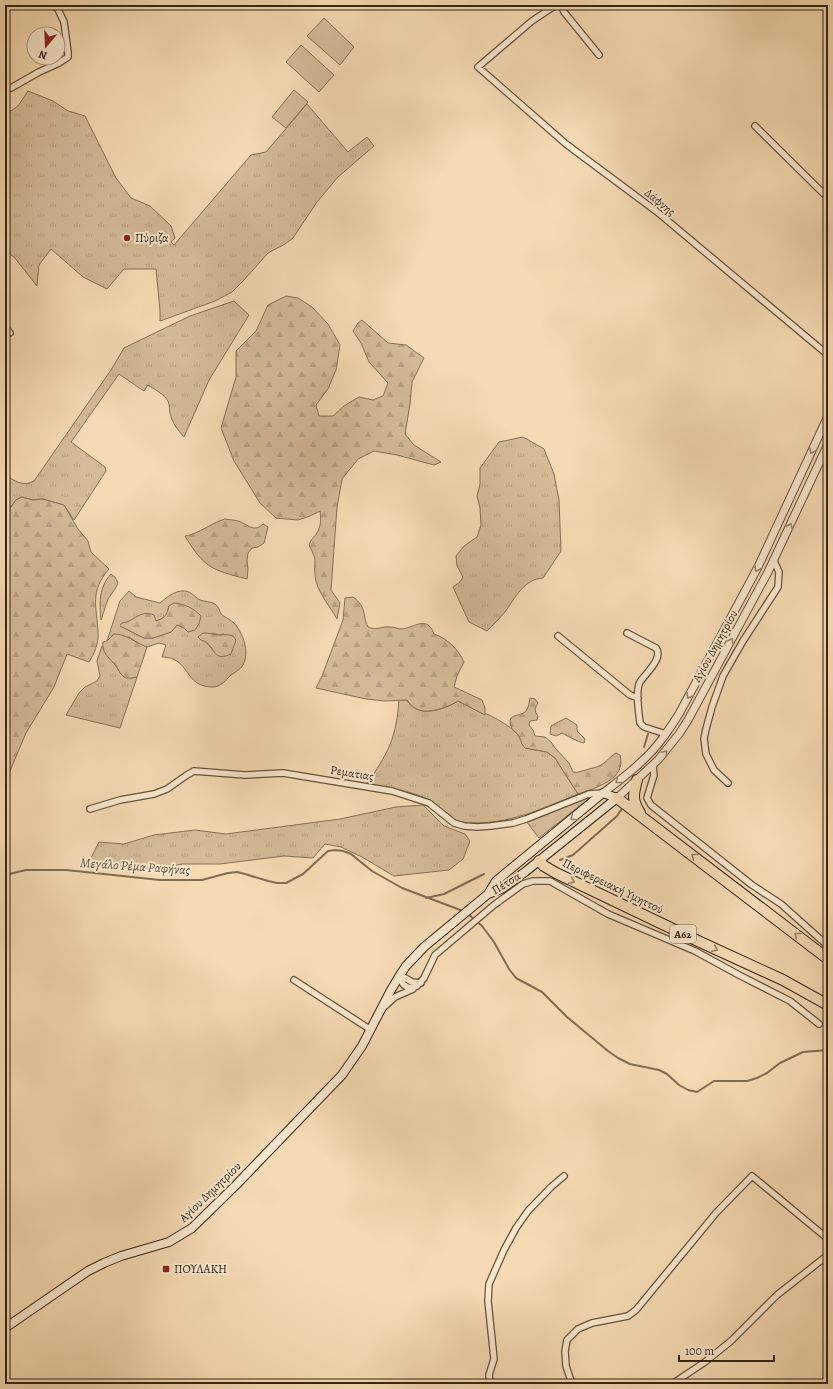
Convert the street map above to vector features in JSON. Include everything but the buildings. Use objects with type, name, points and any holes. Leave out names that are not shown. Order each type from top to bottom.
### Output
[{"type":"highway","points":[[637,780],[634,791],[634,802],[641,815]]},
{"type":"highway","points":[[617,798],[828,959]]},
{"type":"highway","name":"Περιφερειακή Υμηττού","points":[[539,861],[544,866],[560,875],[783,980],[828,1005]]},
{"type":"main road","points":[[603,793],[617,798]]},
{"type":"main road","name":"Πέτσα","points":[[488,894],[496,881],[603,793]]},
{"type":"main road","name":"Αγίου Δημητρίου","points":[[580,828],[617,798]]},
{"type":"main road","name":"Πέτσα","points":[[380,1011],[400,975],[414,956],[488,894],[503,888],[580,828]]},
{"type":"main road","points":[[532,851],[539,861]]},
{"type":"main road","name":"Αγίου Δημητρίου","points":[[5,1328],[88,1271],[121,1256],[170,1242],[192,1228],[241,1180],[342,1075],[362,1046],[380,1011]]},
{"type":"street","points":[[11,88],[68,57],[64,22],[56,5]]},
{"type":"street","name":"Δάφνης","points":[[556,5],[532,21],[478,68],[566,144],[650,207],[828,355]]},
{"type":"street","points":[[561,5],[564,12],[599,55]]},
{"type":"street","points":[[755,126],[828,198]]},
{"type":"street","points":[[5,327],[10,333]]},
{"type":"street","name":"Αγίου Δημητρίου","points":[[603,793],[642,762],[666,734],[681,709],[754,576],[828,416]]},
{"type":"street","name":"Αγίου Δημητρίου","points":[[617,798],[653,766],[669,748],[688,720],[774,561],[828,444]]},
{"type":"street","points":[[728,784],[714,770],[706,754],[704,739],[706,729],[723,676],[743,641],[778,587],[779,572],[774,561]]},
{"type":"street","points":[[627,633],[656,648],[659,654],[657,660],[640,683],[638,698],[641,724],[644,727],[666,734]]},
{"type":"street","points":[[558,636],[630,695],[638,698]]},
{"type":"street","points":[[653,766],[654,775],[647,798],[651,805],[752,885],[781,904],[828,946]]},
{"type":"street","name":"Ρεματιας","points":[[90,809],[113,802],[154,794],[167,789],[194,771],[246,775],[283,773],[392,791],[429,803],[454,823],[476,827],[502,825],[519,821],[589,794],[603,793]]},
{"type":"street","name":"Πέτσα","points":[[419,985],[435,955],[494,905],[524,884],[533,881],[550,881],[608,914],[695,952],[790,1001],[819,1024]]},
{"type":"street","points":[[400,975],[419,985]]},
{"type":"street","points":[[294,980],[371,1030]]},
{"type":"street","points":[[380,1011],[395,997],[419,985]]},
{"type":"street","points":[[490,1384],[489,1375],[494,1359],[488,1301],[489,1284],[504,1250],[516,1228],[528,1211],[564,1176]]},
{"type":"street","points":[[572,1384],[566,1366],[565,1351],[567,1340],[578,1328],[592,1323],[628,1316],[636,1310],[716,1213],[752,1176],[828,1239]]},
{"type":"street","points":[[672,1384],[705,1362],[731,1341],[777,1295],[828,1255]]},
{"type":"green space","points":[[324,18],[354,47],[340,65],[307,36]]},
{"type":"green space","points":[[301,45],[334,75],[319,92],[286,62]]},
{"type":"green space","points":[[294,90],[308,102],[286,128],[272,117]]},
{"type":"green space","points":[[28,91],[53,101],[68,111],[85,116],[116,178],[131,198],[150,206],[171,226],[175,238],[171,242],[174,245],[251,155],[266,152],[307,104],[348,152],[367,137],[374,146],[338,177],[317,202],[293,238],[268,253],[232,292],[215,301],[160,321],[156,269],[124,269],[107,289],[83,277],[51,249],[39,265],[37,286],[14,257],[5,251],[5,115],[18,106]]},
{"type":"green space","points":[[286,296],[298,298],[312,307],[328,324],[340,345],[336,370],[328,389],[316,405],[319,416],[333,416],[344,406],[359,397],[373,400],[383,396],[388,383],[369,362],[361,343],[353,331],[362,320],[388,343],[406,345],[424,358],[412,382],[405,434],[414,445],[441,462],[434,465],[397,455],[374,451],[358,459],[342,479],[337,507],[331,590],[340,603],[337,619],[316,581],[315,559],[309,545],[319,529],[320,511],[298,520],[276,518],[260,503],[234,461],[221,428],[236,377],[236,351],[256,331],[268,305]]},
{"type":"green space","points":[[234,301],[249,315],[209,380],[184,437],[177,429],[171,417],[169,402],[164,396],[148,385],[144,391],[119,374],[71,442],[105,467],[106,471],[74,520],[64,505],[43,499],[33,500],[22,497],[16,500],[5,515],[5,475],[23,483],[30,483],[34,481],[111,370],[124,348],[190,316]]},
{"type":"green space","points":[[523,437],[544,449],[554,474],[559,500],[561,551],[543,578],[536,579],[525,586],[516,595],[505,612],[487,631],[469,622],[453,587],[460,582],[463,577],[457,566],[456,556],[464,546],[477,537],[481,525],[480,508],[477,496],[480,484],[480,468],[499,442]]},
{"type":"green space","points":[[22,497],[33,500],[42,499],[64,505],[78,529],[88,541],[91,552],[109,569],[103,577],[96,592],[98,637],[93,656],[89,662],[67,654],[54,687],[26,733],[5,783],[5,515],[16,500]]},
{"type":"green space","points":[[225,519],[239,521],[252,528],[257,528],[263,524],[268,527],[264,543],[258,547],[252,548],[248,553],[247,579],[225,573],[210,566],[198,555],[185,536]]},
{"type":"green space","points":[[111,574],[115,577],[118,583],[108,599],[101,620],[100,607],[102,590]]},
{"type":"green space","points":[[129,591],[136,597],[160,603],[172,594],[184,591],[190,592],[200,600],[215,604],[221,614],[234,623],[243,637],[246,654],[243,665],[239,670],[219,685],[214,687],[204,686],[197,683],[178,662],[171,658],[162,657],[166,645],[159,643],[147,647],[129,637],[107,641],[120,601]],"holes":[[[169,606],[184,628],[177,625],[171,632],[153,638],[144,638],[128,630],[122,623],[152,622],[158,620],[167,614]],[[212,633],[219,635],[224,634],[216,654],[206,642]]]},
{"type":"green space","points":[[353,597],[362,608],[368,627],[374,629],[392,627],[402,629],[424,624],[431,628],[434,634],[452,645],[464,662],[457,676],[454,687],[482,700],[485,708],[485,715],[458,701],[450,706],[423,711],[415,708],[407,700],[385,701],[366,699],[316,688],[343,620],[345,598]]},
{"type":"green space","points":[[174,603],[189,607],[201,616],[199,624],[195,630],[188,632],[184,628],[177,625],[171,632],[153,638],[144,638],[120,626],[122,623],[145,614],[154,615],[156,621],[159,620],[165,616],[169,606]]},
{"type":"green space","points":[[203,633],[233,636],[236,640],[231,654],[218,656],[206,642],[198,637]]},
{"type":"green space","points":[[114,634],[127,637],[147,647],[137,677],[129,678],[121,675],[103,649],[103,642],[107,641]]},
{"type":"green space","points":[[102,646],[121,674],[131,678],[137,677],[120,728],[66,715],[79,693],[85,687],[97,681],[100,676],[97,661]]},
{"type":"green space","points":[[530,698],[535,699],[538,703],[535,710],[538,716],[537,720],[530,721],[529,725],[535,736],[545,737],[551,742],[569,763],[573,772],[599,766],[616,753],[620,755],[621,763],[615,776],[593,789],[578,794],[555,758],[547,752],[525,748],[518,735],[513,730],[510,722],[512,717],[526,711]]},
{"type":"green space","points":[[399,700],[407,700],[416,709],[424,711],[445,708],[458,701],[497,719],[517,734],[525,748],[547,752],[555,758],[578,794],[518,817],[492,822],[471,823],[454,820],[434,803],[419,795],[392,788],[366,785],[390,746],[396,726]]},
{"type":"green space","points":[[566,718],[577,725],[577,731],[585,739],[584,743],[562,733],[556,736],[550,734],[551,726]]},
{"type":"green space","points":[[591,797],[539,838],[526,821],[575,801]]},
{"type":"green space","points":[[423,805],[444,826],[465,834],[470,841],[463,859],[449,870],[394,876],[362,857],[341,847],[325,844],[313,858],[284,856],[220,864],[182,864],[152,870],[89,862],[99,842],[124,844],[154,835],[195,830],[226,834],[340,819],[396,807]]},
{"type":"waterway","points":[[644,747],[648,734]]},
{"type":"waterway","points":[[560,860],[573,855],[617,816],[623,807]]},
{"type":"waterway","name":"Μεγάλο Ρέμα Ραφήνας","points":[[5,875],[26,870],[66,870],[160,880],[202,880],[237,872],[268,881],[286,883],[303,874],[328,851],[335,850],[351,854],[372,871],[402,888],[463,911]]},
{"type":"waterway","points":[[426,898],[444,894],[484,874]]},
{"type":"waterway","name":"Μεγάλο Ρέμα Ραφήνας","points":[[468,914],[482,926],[494,942],[509,969],[516,978],[542,992],[567,1017],[618,1058],[630,1064],[659,1070],[667,1074],[679,1085],[688,1090],[697,1092],[714,1081],[747,1081],[767,1073],[780,1063],[803,1052],[828,1050]]},
{"type":"place","name":"Πύριζα","points":[[127,238]]},
{"type":"place","name":"ΠΟΥΛΑΚΗ","points":[[166,1269]]}]
